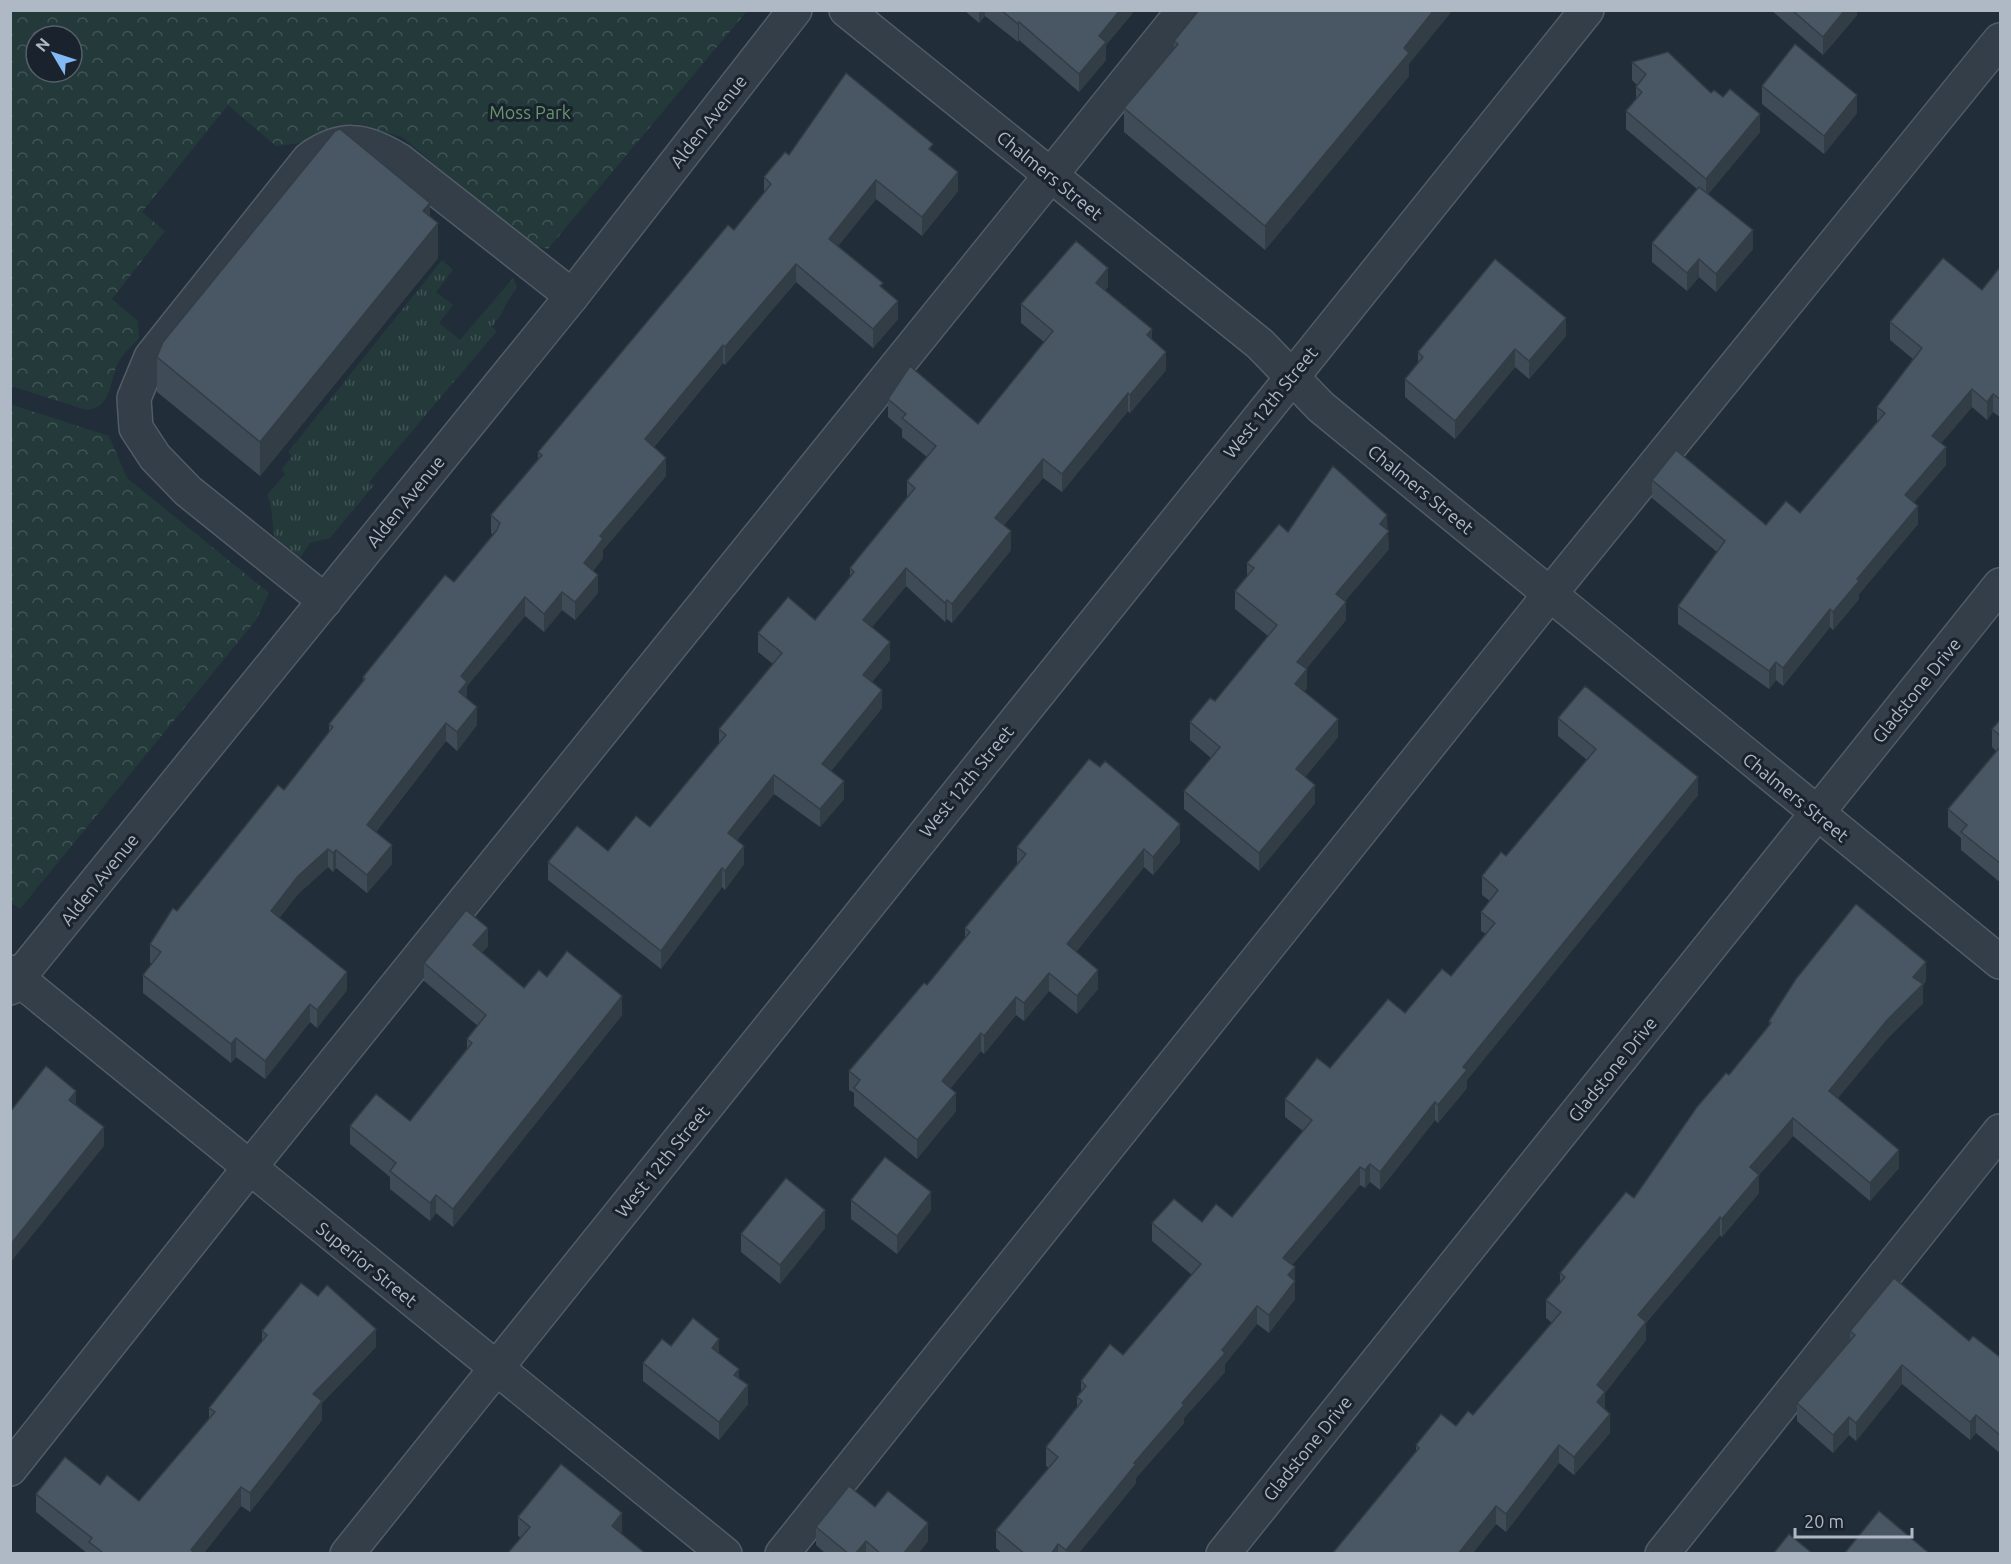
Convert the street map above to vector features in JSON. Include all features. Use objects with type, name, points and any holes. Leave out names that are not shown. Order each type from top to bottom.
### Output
[{"type":"street","name":"Alden Avenue","points":[[13,979],[325,601],[572,296],[795,10]]},
{"type":"street","name":"Chalmers Street","points":[[846,10],[1260,344],[1321,407],[2001,962]]},
{"type":"street","points":[[10,1468],[250,1167],[1184,10]]},
{"type":"street","name":"West 12th Street","points":[[347,1554],[1587,10]]},
{"type":"street","points":[[782,1554],[1550,594],[2001,40]]},
{"type":"street","points":[[325,601],[188,491],[155,457],[136,428],[134,398],[151,357],[309,159],[325,147],[348,142],[377,146],[572,296]]},
{"type":"street","name":"Gladstone Drive","points":[[1223,1554],[2001,585]]},
{"type":"street","name":"Superior Street","points":[[13,979],[250,1167],[725,1554]]},
{"type":"street","points":[[1662,1554],[2001,1131]]},
{"type":"green space","name":"Moss Park","points":[[11,11],[747,11],[548,249],[531,245],[402,137],[353,123],[300,143],[276,146],[228,105],[142,212],[165,231],[112,299],[138,321],[139,338],[120,360],[106,398],[95,408],[86,410],[11,386]]},
{"type":"green space","points":[[442,260],[453,270],[436,292],[453,305],[439,323],[460,340],[513,278],[517,288],[492,327],[497,331],[369,482],[374,485],[330,538],[310,543],[300,558],[288,553],[280,547],[276,540],[267,495],[285,474],[282,469],[292,456],[288,452]]},
{"type":"green space","points":[[10,404],[109,436],[127,478],[269,593],[256,620],[20,909],[10,902]]},
{"type":"building","points":[[1001,10],[1120,10],[1099,36],[1106,42],[1079,74],[1019,22],[1018,24]]},
{"type":"building","points":[[1199,10],[1434,10],[1404,48],[1409,53],[1265,226],[1124,108],[1178,44],[1174,41]]},
{"type":"building","points":[[1792,10],[1845,10],[1823,37]]},
{"type":"building","points":[[1795,44],[1857,95],[1824,136],[1762,86]]},
{"type":"building","points":[[1668,52],[1711,93],[1714,90],[1723,97],[1730,89],[1760,114],[1706,179],[1626,111],[1642,92],[1636,87],[1646,74],[1632,62]]},
{"type":"building","points":[[846,73],[933,144],[929,149],[958,172],[922,217],[876,180],[829,239],[883,283],[880,286],[898,301],[873,329],[796,264],[725,347],[723,345],[645,439],[666,458],[600,536],[603,539],[584,563],[598,575],[575,602],[562,592],[544,614],[525,597],[461,676],[467,682],[459,692],[477,707],[457,732],[446,723],[367,825],[392,845],[367,875],[336,850],[333,853],[328,849],[298,876],[271,911],[347,972],[317,1010],[310,1004],[265,1061],[236,1038],[231,1044],[143,975],[161,952],[150,944],[173,908],[177,911],[278,785],[284,790],[333,727],[329,724],[365,679],[363,677],[445,575],[454,582],[497,530],[500,523],[491,515],[542,455],[538,452],[728,225],[734,230],[771,184],[764,177],[785,152],[789,155]]},
{"type":"building","points":[[340,129],[430,203],[423,211],[438,223],[260,442],[157,357],[163,342],[335,131]]},
{"type":"building","points":[[1699,187],[1753,230],[1716,274],[1699,259],[1687,273],[1652,243]]},
{"type":"building","points":[[1076,241],[1108,268],[1096,283],[1152,329],[1147,335],[1166,352],[1130,395],[1128,393],[1062,474],[1043,459],[995,518],[1011,531],[952,604],[947,600],[945,603],[906,568],[863,620],[890,642],[863,675],[882,690],[822,764],[844,781],[820,809],[774,775],[728,833],[744,846],[725,871],[722,868],[661,951],[548,862],[577,826],[608,851],[636,816],[650,827],[726,735],[719,729],[782,653],[758,633],[788,597],[815,620],[854,572],[850,568],[915,488],[907,481],[936,446],[902,418],[906,414],[888,399],[910,366],[978,424],[1053,331],[1021,304]]},
{"type":"building","points":[[1943,258],[1982,290],[2001,266],[2001,400],[1993,394],[1987,402],[1972,389],[1932,436],[1946,447],[1905,495],[1918,506],[1857,579],[1859,581],[1833,612],[1830,609],[1783,668],[1776,662],[1769,671],[1678,606],[1725,541],[1652,480],[1676,450],[1766,525],[1786,501],[1800,513],[1885,413],[1877,407],[1922,348],[1890,322]]},
{"type":"building","points":[[1495,259],[1566,318],[1529,361],[1515,349],[1455,421],[1405,379],[1423,357],[1418,352]]},
{"type":"building","points":[[1333,466],[1387,515],[1380,524],[1389,531],[1336,594],[1346,602],[1297,662],[1307,669],[1295,684],[1338,719],[1296,769],[1315,785],[1259,853],[1184,791],[1220,747],[1190,722],[1210,698],[1215,701],[1277,625],[1235,591],[1254,568],[1247,563],[1279,524],[1288,532]]},
{"type":"building","points":[[1585,686],[1698,777],[1463,1067],[1467,1070],[1438,1105],[1435,1102],[1380,1172],[1370,1164],[1365,1170],[1360,1167],[1283,1258],[1295,1267],[1288,1275],[1295,1281],[1269,1315],[1257,1306],[1222,1350],[1225,1353],[1182,1403],[1184,1405],[1134,1463],[1136,1464],[1066,1550],[1058,1544],[1051,1554],[1025,1554],[996,1530],[1058,1457],[1046,1447],[1082,1401],[1077,1397],[1086,1386],[1081,1381],[1110,1344],[1123,1355],[1201,1264],[1152,1223],[1174,1199],[1202,1222],[1216,1204],[1232,1217],[1312,1120],[1285,1099],[1317,1058],[1330,1068],[1388,999],[1405,1013],[1442,969],[1451,976],[1495,923],[1481,912],[1498,890],[1482,876],[1501,852],[1506,856],[1596,749],[1558,718]]},
{"type":"building","points":[[2001,719],[2001,736],[1992,729]]},
{"type":"building","points":[[2001,746],[2001,864],[1961,832],[1967,825],[1948,809]]},
{"type":"building","points":[[1089,759],[1100,767],[1105,761],[1180,824],[1153,857],[1144,849],[1067,944],[1098,970],[1077,996],[1049,973],[1024,1003],[1016,997],[984,1036],[981,1033],[942,1081],[956,1093],[917,1140],[854,1088],[860,1080],[849,1071],[924,983],[927,985],[970,932],[965,928],[1026,854],[1017,847]]},
{"type":"building","points":[[1856,904],[1926,962],[1913,977],[1923,984],[1888,1019],[1829,1091],[1899,1150],[1870,1183],[1793,1118],[1750,1167],[1759,1175],[1722,1219],[1720,1217],[1638,1315],[1646,1322],[1597,1385],[1605,1392],[1597,1402],[1610,1414],[1574,1457],[1559,1445],[1506,1514],[1496,1506],[1458,1554],[1332,1554],[1419,1448],[1416,1445],[1441,1414],[1456,1426],[1468,1411],[1473,1415],[1561,1312],[1546,1300],[1565,1277],[1560,1273],[1626,1192],[1634,1198],[1697,1107],[1726,1073],[1729,1075],[1771,1023],[1769,1021],[1796,979]]},
{"type":"building","points":[[466,910],[488,928],[473,945],[524,988],[539,970],[547,977],[567,951],[622,996],[453,1209],[436,1195],[430,1203],[390,1171],[396,1163],[350,1126],[376,1094],[410,1121],[472,1043],[467,1039],[486,1015],[424,963]]},
{"type":"building","points":[[46,1066],[76,1091],[69,1100],[104,1127],[10,1245],[10,1112]]},
{"type":"building","points":[[885,1157],[931,1192],[897,1236],[851,1200]]},
{"type":"building","points":[[786,1178],[825,1210],[780,1265],[741,1234]]},
{"type":"building","points":[[1894,1278],[1969,1341],[1973,1336],[2001,1358],[2001,1436],[1976,1415],[1970,1422],[1902,1365],[1856,1423],[1849,1417],[1833,1435],[1797,1403],[1855,1335],[1850,1331]]},
{"type":"building","points":[[301,1283],[318,1296],[327,1285],[376,1329],[313,1394],[322,1401],[250,1493],[241,1487],[191,1550],[196,1554],[101,1554],[102,1552],[89,1542],[92,1538],[36,1494],[65,1457],[100,1485],[107,1475],[139,1501],[215,1412],[209,1408],[267,1335],[262,1331]]},
{"type":"building","points":[[693,1318],[719,1339],[712,1348],[739,1369],[734,1375],[748,1385],[719,1422],[643,1363],[662,1339],[671,1346]]},
{"type":"building","points":[[561,1464],[622,1513],[612,1526],[646,1554],[507,1554],[530,1527],[518,1517]]},
{"type":"building","points":[[849,1486],[875,1507],[888,1491],[928,1523],[903,1554],[881,1554],[866,1541],[855,1554],[849,1554],[816,1527]]},
{"type":"building","points":[[1879,1511],[1930,1554],[1844,1554]]},
{"type":"building","points":[[1789,1534],[1813,1554],[1773,1554]]}]
